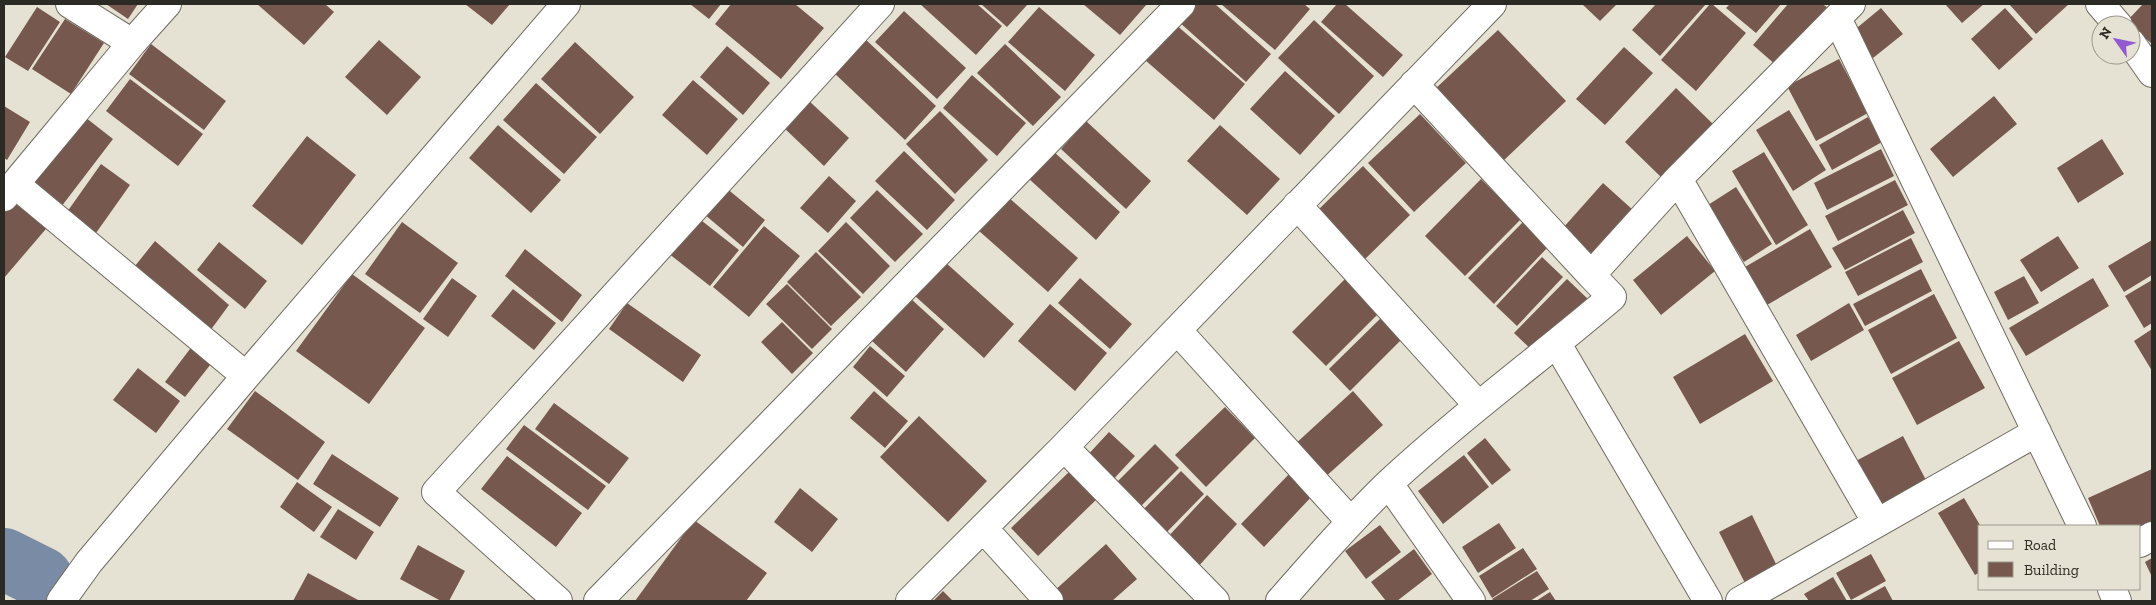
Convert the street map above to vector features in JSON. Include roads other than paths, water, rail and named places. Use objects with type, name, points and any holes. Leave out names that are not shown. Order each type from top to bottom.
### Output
[{"type":"street","points":[[70,4],[132,43]]},
{"type":"street","points":[[167,4],[132,43],[10,191],[246,376]]},
{"type":"street","points":[[61,601],[89,562],[246,376],[566,4]]},
{"type":"street","points":[[558,601],[436,492],[880,4]]},
{"type":"street","points":[[598,601],[1181,4]]},
{"type":"street","points":[[910,601],[1064,447],[1492,4]]},
{"type":"street","points":[[2100,4],[2109,15]]},
{"type":"street","points":[[1591,275],[1678,179],[1844,11],[2082,525]]},
{"type":"street","points":[[2141,57],[2152,73]]},
{"type":"street","points":[[1280,601],[1351,522],[1389,484],[1478,405],[1557,344],[1612,297],[1414,84]]},
{"type":"street","points":[[1678,179],[1877,523]]},
{"type":"street","points":[[1297,205],[1478,405]]},
{"type":"street","points":[[1177,330],[1351,522]]},
{"type":"street","points":[[1557,344],[1708,601]]},
{"type":"street","points":[[1740,601],[2037,432]]},
{"type":"street","points":[[1064,447],[1214,601]]},
{"type":"street","points":[[1389,484],[1471,601]]},
{"type":"street","points":[[983,528],[1050,601]]},
{"type":"street","points":[[2141,542],[2152,536]]},
{"type":"waterway","points":[[4,559],[42,578]]}]
